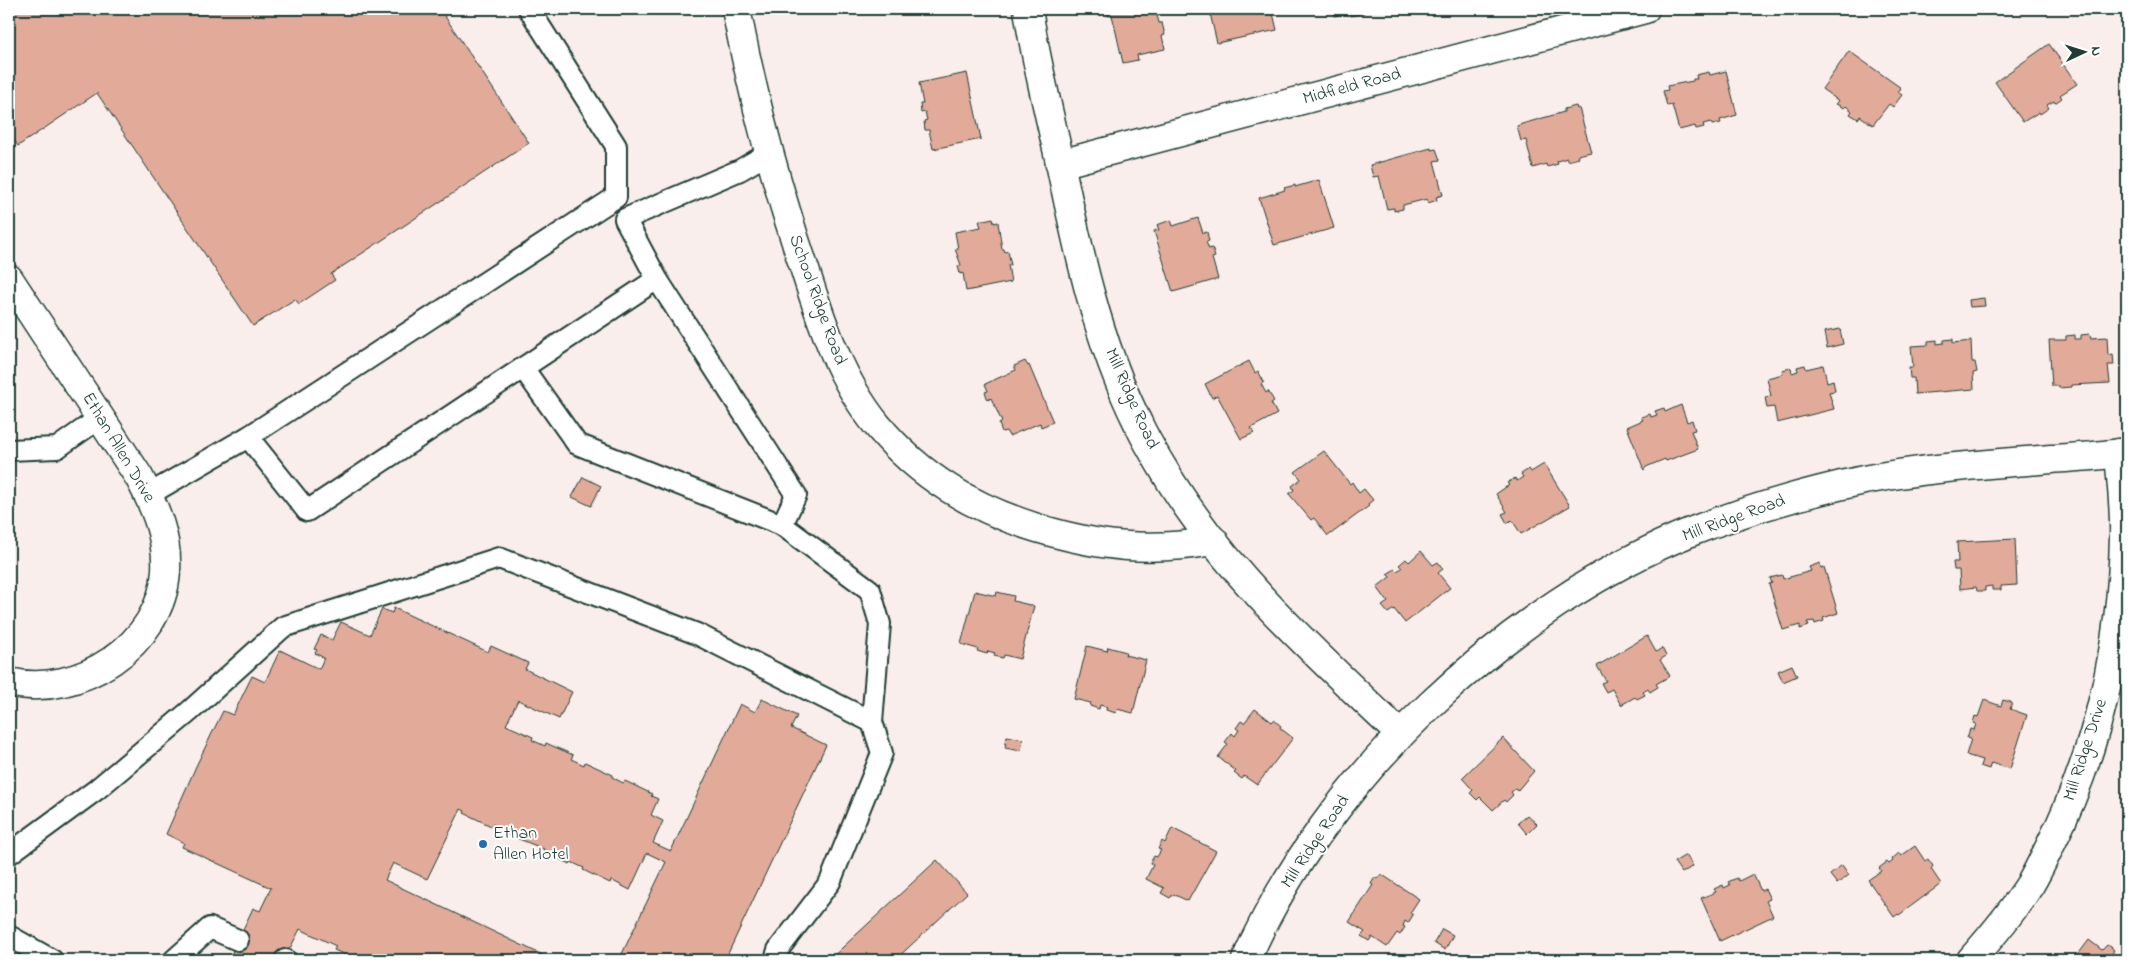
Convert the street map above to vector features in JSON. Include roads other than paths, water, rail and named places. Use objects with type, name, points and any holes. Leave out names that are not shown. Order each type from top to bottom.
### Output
[{"type":"street","name":"School Ridge Road","points":[[736,9],[769,153],[818,310],[843,373],[877,424],[915,464],[964,499],[1004,518],[1063,536],[1113,546],[1179,547],[1214,542]]},
{"type":"street","name":"Mill Ridge Road","points":[[1028,9],[1090,296],[1110,359],[1138,424],[1172,483],[1214,542],[1261,598],[1310,650],[1400,734]]},
{"type":"street","name":"Midfield Road","points":[[1060,164],[1645,9]]},
{"type":"street","name":"Ethan Allen Drive","points":[[9,279],[101,417],[148,495],[162,531],[166,570],[164,588],[149,622],[137,638],[123,651],[91,674],[55,684],[34,685],[9,682]]},
{"type":"street","name":"Mill Ridge Road","points":[[1246,960],[1256,938],[1300,859],[1359,779],[1400,734],[1474,666],[1531,621],[1612,570],[1691,532],[1778,501],[1866,480],[1954,467],[2123,452]]},
{"type":"street","name":"Mill Ridge Drive","points":[[1971,960],[1987,942],[2031,882],[2064,818],[2091,745],[2111,669],[2121,601],[2124,534],[2123,452]]},
{"type":"lane","points":[[528,9],[616,146],[616,197],[625,219],[658,279],[796,495],[782,525]]},
{"type":"lane","points":[[625,219],[740,170],[769,153]]},
{"type":"lane","points":[[148,495],[248,437],[616,197]]},
{"type":"lane","points":[[248,437],[307,511],[658,279]]},
{"type":"lane","points":[[523,368],[577,444],[782,525],[870,590],[880,624],[872,722],[882,753],[830,882],[778,950],[775,960]]},
{"type":"lane","points":[[9,450],[57,448],[101,417]]},
{"type":"lane","points":[[9,854],[103,784],[190,711],[283,627],[499,558],[697,634],[872,722]]},
{"type":"lane","points":[[174,960],[210,928],[238,940]]},
{"type":"lane","points":[[9,936],[52,960]]},
{"type":"place","name":"Ethan Allen Hotel","points":[[483,844]]}]
